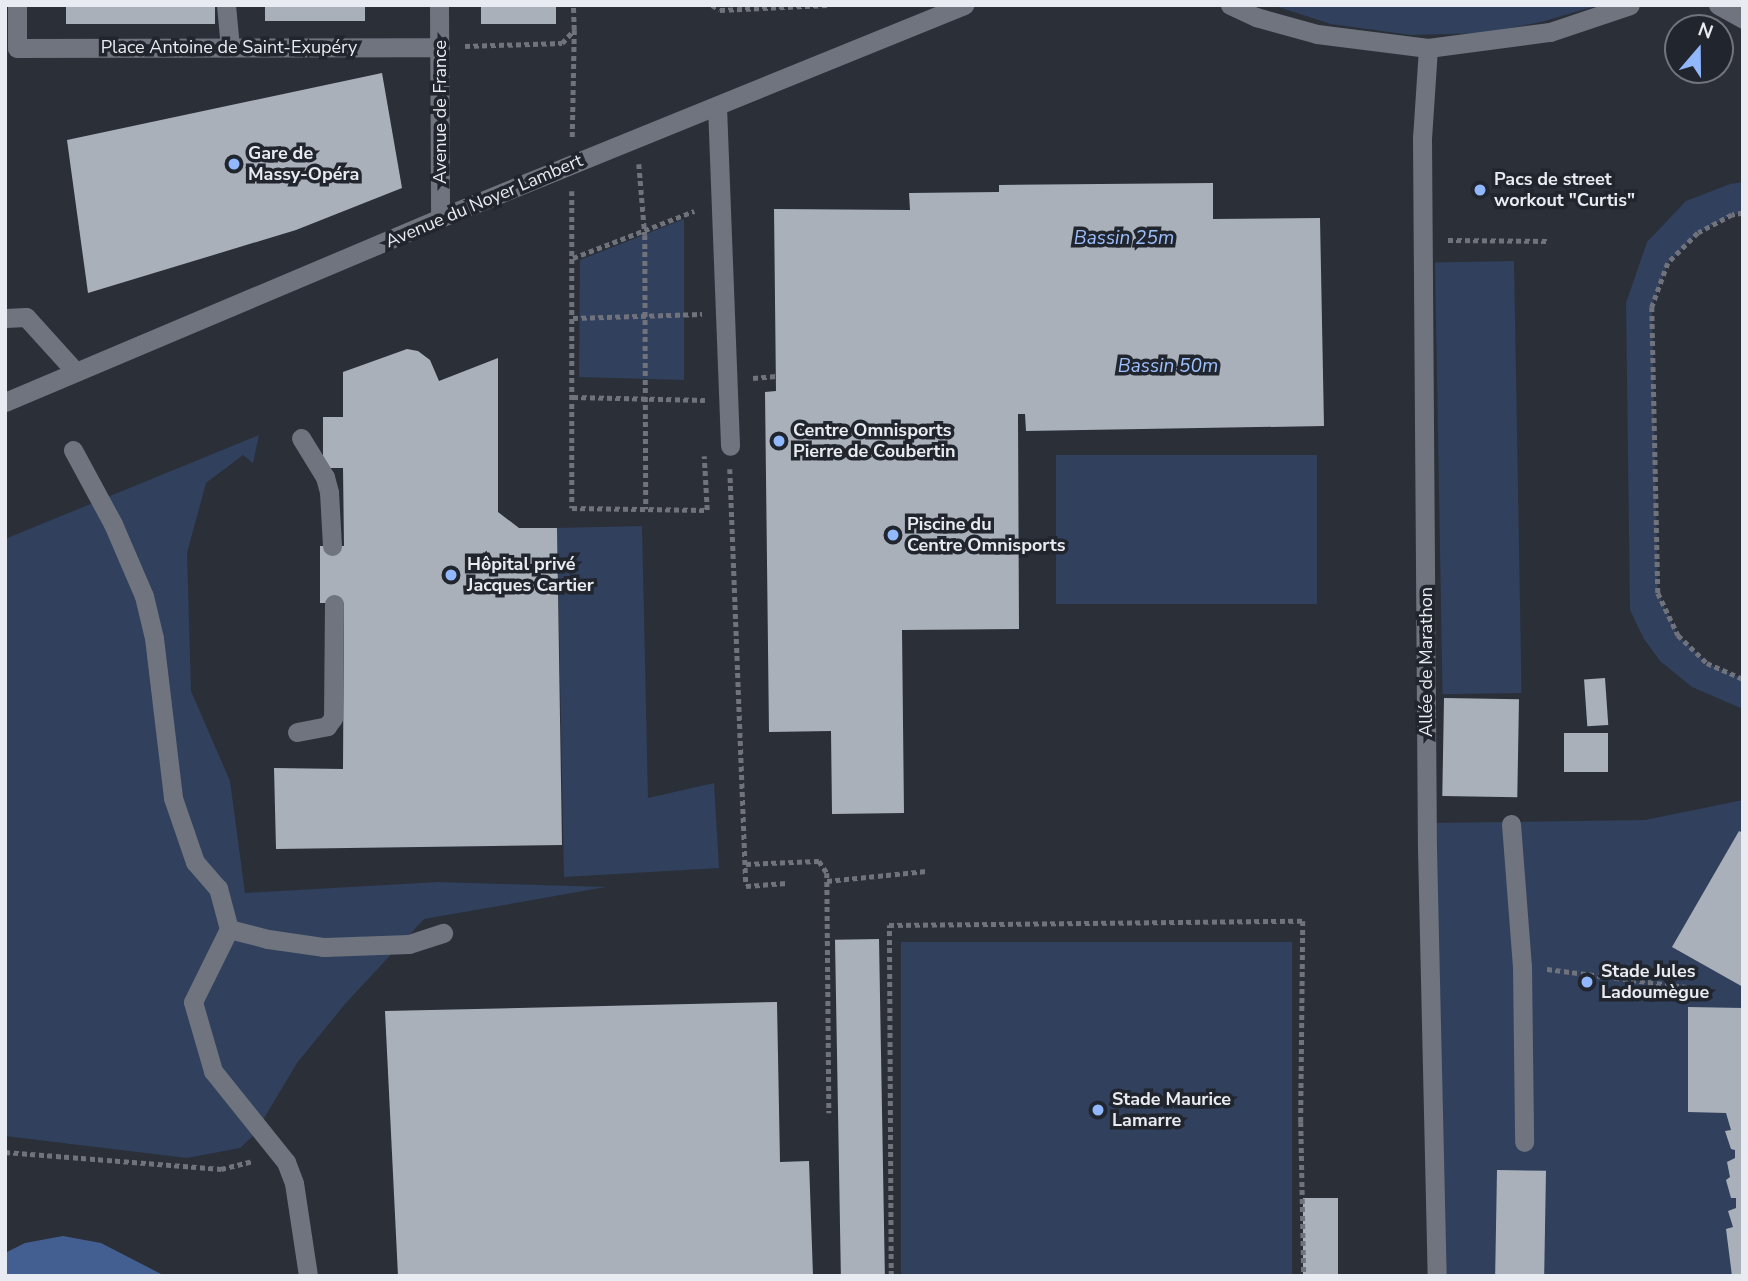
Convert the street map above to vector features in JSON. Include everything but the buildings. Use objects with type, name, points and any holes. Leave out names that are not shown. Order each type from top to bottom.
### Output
[{"type":"street","name":"Place Antoine de Saint-Exupéry","points":[[17,5],[17,48],[440,47]]},
{"type":"street","points":[[226,5],[230,47]]},
{"type":"street","name":"Avenue de France","points":[[439,5],[440,218]]},
{"type":"street","name":"Avenue du Noyer Lambert","points":[[5,402],[75,371],[131,351],[440,218],[964,5]]},
{"type":"street","points":[[1230,5],[1256,17],[1317,34],[1428,48],[1550,32],[1630,5]]},
{"type":"street","points":[[1718,5],[1743,19]]},
{"type":"street","name":"Allée de Marathon","points":[[1428,48],[1422,138],[1427,861],[1437,1276]]},
{"type":"street","points":[[717,106],[730,446]]},
{"type":"street","points":[[5,317],[26,317],[75,371]]},
{"type":"street","points":[[301,438],[325,477],[329,492],[332,546]]},
{"type":"street","points":[[73,450],[113,524],[144,596],[154,638],[173,798],[195,862],[218,888],[229,929],[193,1002],[213,1071],[286,1162],[294,1183],[308,1276]]},
{"type":"street","points":[[298,732],[327,726],[333,718],[334,604]]},
{"type":"street","points":[[1511,824],[1522,966],[1524,1142]]},
{"type":"street","points":[[229,929],[268,939],[324,947],[409,944],[443,933]]},
{"type":"path","points":[[440,47],[562,43],[574,30],[573,5]]},
{"type":"path","points":[[712,5],[720,10],[827,5]]},
{"type":"path","points":[[636,138],[645,230],[646,509]]},
{"type":"path","points":[[573,258],[694,211]]},
{"type":"path","points":[[1743,213],[1732,215],[1698,233],[1668,264],[1652,307],[1658,593],[1678,635],[1707,663],[1743,679]]},
{"type":"path","points":[[1423,240],[1550,241]]},
{"type":"path","points":[[573,265],[572,508],[707,510],[704,447],[730,446],[730,522],[746,886],[787,883]]},
{"type":"path","points":[[573,318],[726,313]]},
{"type":"path","points":[[572,397],[729,400]]},
{"type":"path","points":[[746,864],[819,860],[827,873],[829,1113]]},
{"type":"path","points":[[827,881],[927,871]]},
{"type":"path","points":[[891,1276],[888,925],[1303,921],[1301,1122],[1304,1276]]},
{"type":"path","points":[[1522,966],[1700,989]]},
{"type":"path","points":[[5,1152],[221,1169],[255,1161],[274,1149]]},
{"type":"shaded area","points":[[1272,5],[1599,5],[1541,22],[1485,33],[1411,35],[1331,24]]},
{"type":"shaded area","points":[[1743,182],[1743,213],[1732,215],[1698,233],[1668,263],[1652,307],[1658,593],[1678,635],[1707,663],[1743,679],[1743,709],[1692,687],[1660,661],[1644,639],[1630,610],[1626,303],[1647,242],[1686,201],[1730,184]]},
{"type":"shaded area","points":[[684,219],[684,380],[579,377],[580,260]]},
{"type":"shaded area","points":[[1514,261],[1522,693],[1443,694],[1435,262]]},
{"type":"shaded area","points":[[259,435],[253,463],[243,455],[206,483],[187,553],[191,691],[230,781],[245,893],[438,882],[606,887],[424,919],[345,1004],[297,1063],[254,1135],[240,1148],[187,1158],[5,1136],[5,539]]},
{"type":"shaded area","points":[[1056,455],[1317,455],[1317,604],[1056,604]]},
{"type":"shaded area","points":[[642,526],[648,798],[714,783],[719,868],[564,877],[557,528]]},
{"type":"shaded area","name":"Stade Jules Ladoumègue","points":[[1743,800],[1743,1276],[1437,1276],[1427,823],[1645,820]]},
{"type":"shaded area","name":"Stade Maurice Lamarre","points":[[901,942],[1292,942],[1292,1276],[901,1276]]},
{"type":"shaded area","points":[[63,1236],[101,1243],[165,1276],[5,1276],[5,1253],[25,1243]]},
{"type":"place","name":"Gare de Massy-Opéra","points":[[234,164]]},
{"type":"place","name":"Pacs de street workout \"Curtis\"","points":[[1480,190]]},
{"type":"place","name":"Centre Omnisports Pierre de Coubertin","points":[[779,441]]},
{"type":"place","name":"Piscine du Centre Omnisports","points":[[893,535]]},
{"type":"place","name":"Hôpital privé Jacques Cartier","points":[[451,575]]},
{"type":"place","name":"Stade Jules Ladoumègue","points":[[1587,982]]},
{"type":"place","name":"Stade Maurice Lamarre","points":[[1098,1110]]},
{"type":"water label","name":"Bassin 25m","points":[[1124,239]]},
{"type":"water label","name":"Bassin 50m","points":[[1168,367]]}]
